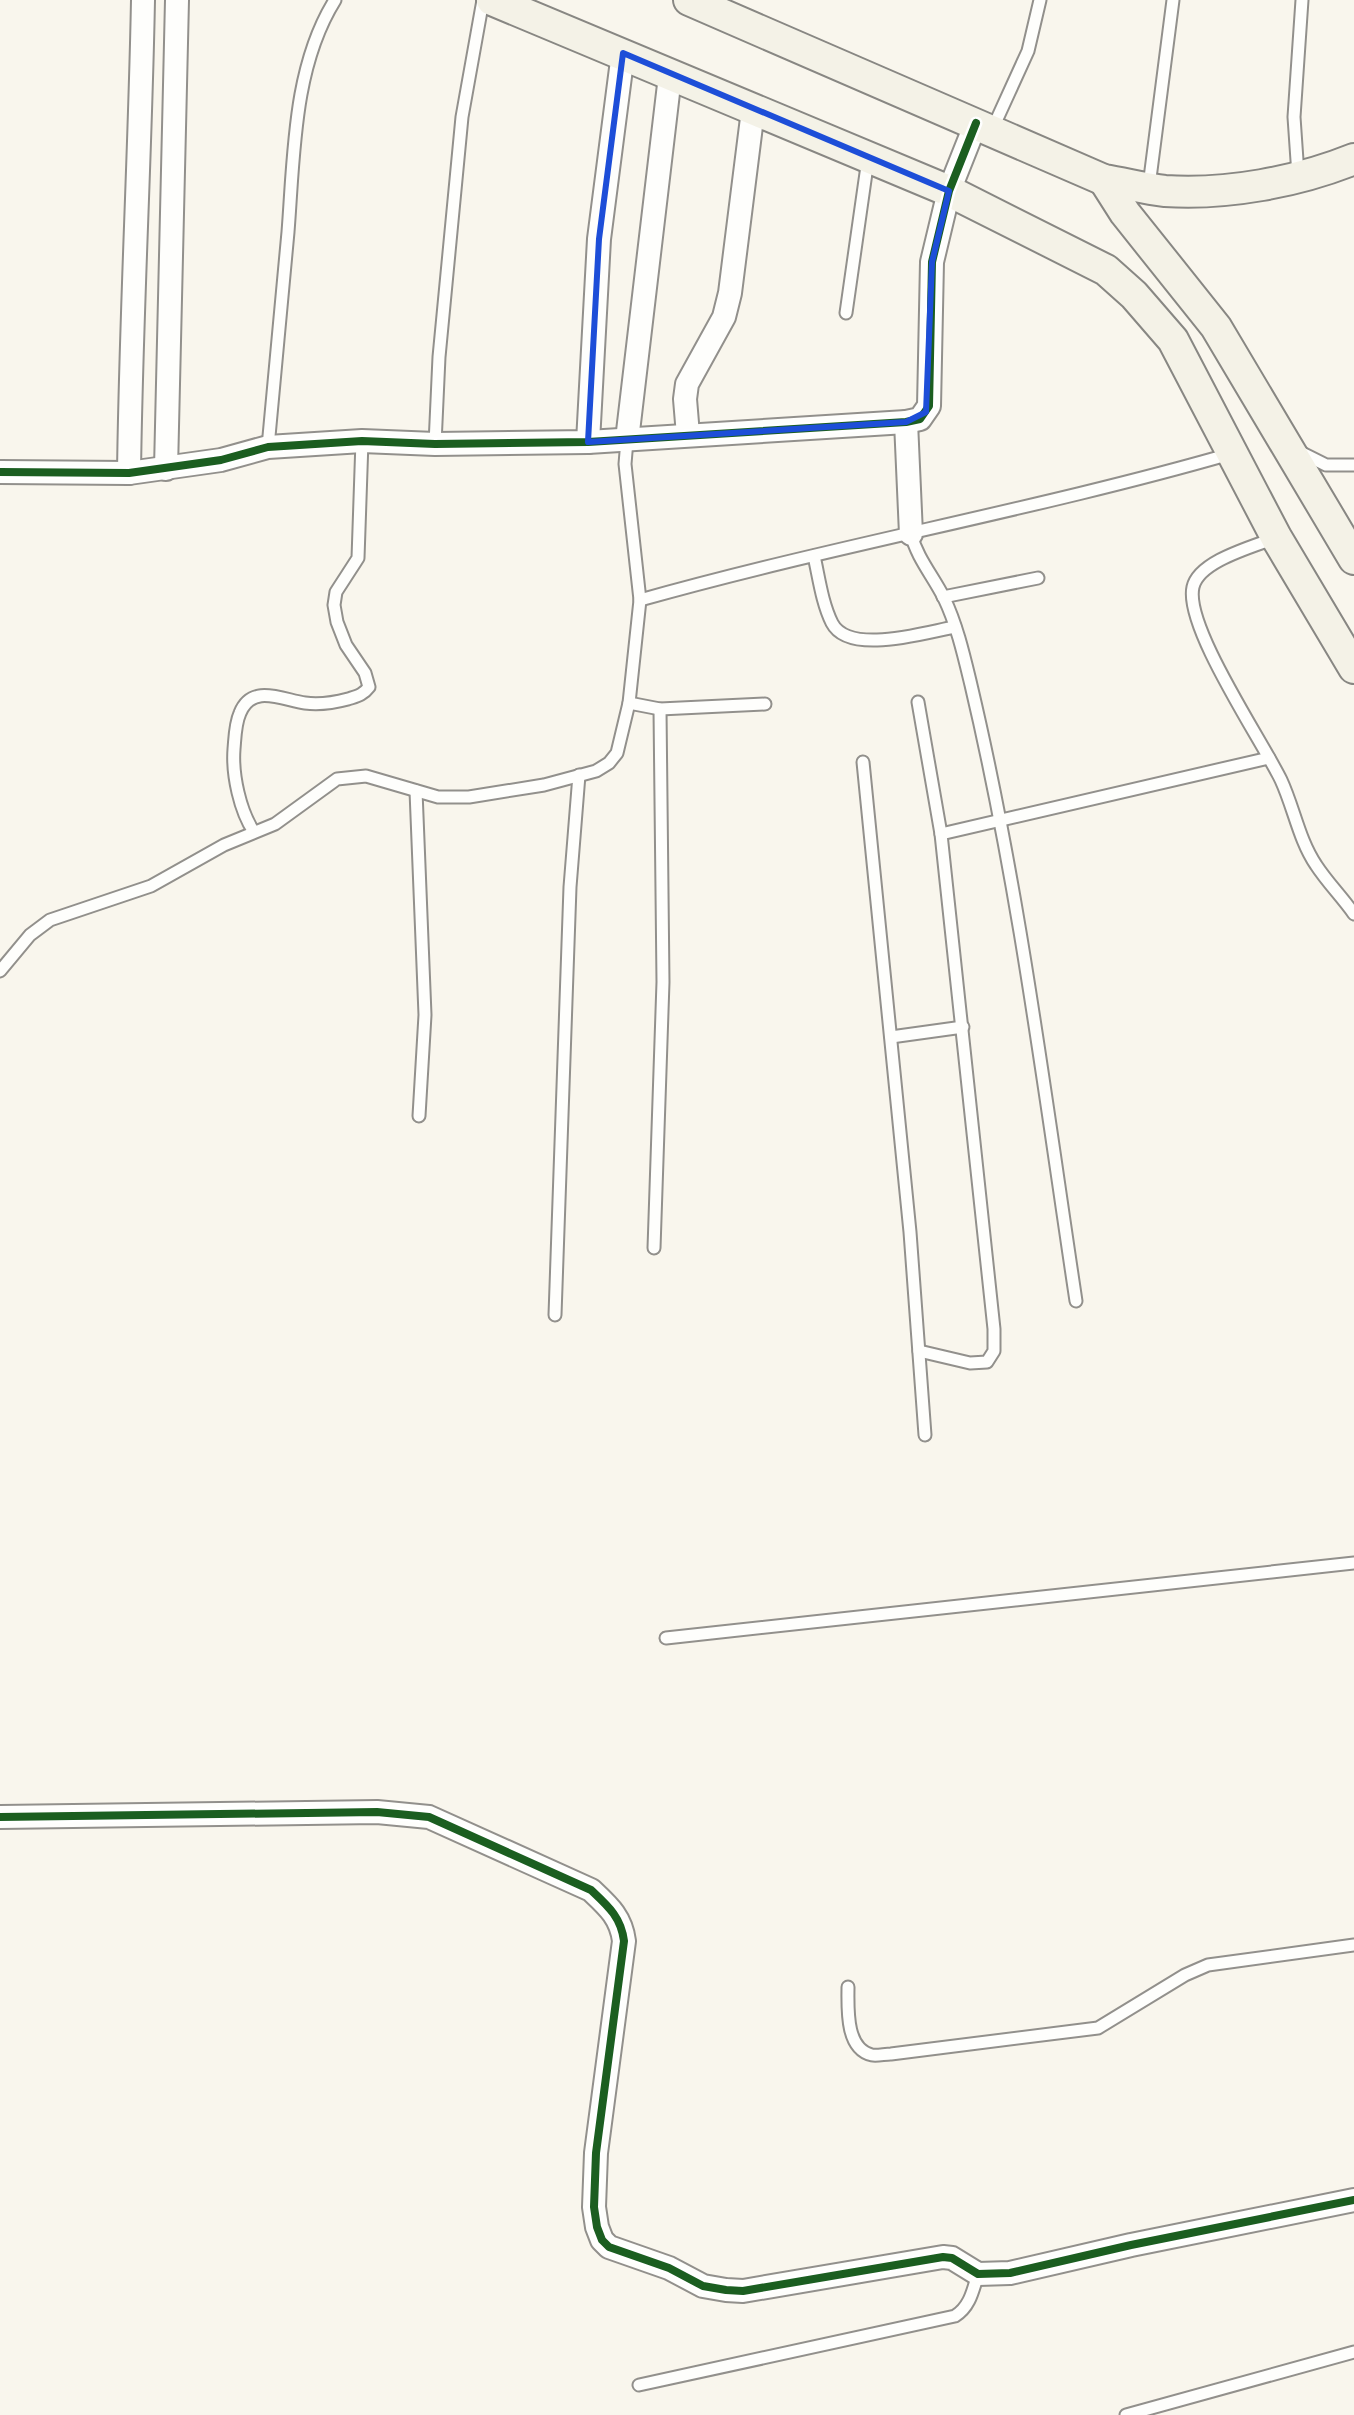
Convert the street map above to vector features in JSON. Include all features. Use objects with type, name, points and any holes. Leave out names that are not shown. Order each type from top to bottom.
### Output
[{"type":"street","points":[[129,473],[130,336],[141,114],[143,0]]},
{"type":"street","points":[[166,469],[177,0]]},
{"type":"street","points":[[492,0],[868,159],[953,183],[1106,270],[1134,295],[1173,340],[1276,537],[1354,668]]},
{"type":"street","points":[[689,0],[1104,180],[1164,191],[1252,186],[1354,159]]},
{"type":"street","points":[[588,442],[599,239],[623,53]]},
{"type":"street","points":[[627,440],[670,76]]},
{"type":"street","points":[[688,435],[687,384],[724,317],[730,293],[753,110]]},
{"type":"street","points":[[0,472],[129,473],[221,460],[268,447],[362,441],[435,444],[588,442],[920,419],[929,406],[932,262],[953,183],[966,152],[984,127]]},
{"type":"street","points":[[1104,180],[1132,222],[1216,327],[1354,559]]},
{"type":"street","points":[[906,422],[911,534]]},
{"type":"street","points":[[0,1817],[409,1814],[429,1817],[467,1837],[591,1890],[611,1908],[619,1921],[624,1941],[596,2153],[594,2207],[597,2227],[602,2240],[609,2247],[669,2268],[703,2286],[743,2291],[943,2257],[952,2258],[978,2274],[1010,2273],[1354,2200]]},
{"type":"lane","points":[[268,447],[298,118],[312,48],[335,0]]},
{"type":"lane","points":[[435,444],[439,357],[462,117],[483,0]]},
{"type":"lane","points":[[984,127],[1028,51],[1040,0]]},
{"type":"lane","points":[[1149,188],[1173,0]]},
{"type":"lane","points":[[1298,176],[1294,117],[1302,0]]},
{"type":"lane","points":[[846,313],[868,159]]},
{"type":"lane","points":[[0,971],[30,935],[50,920],[151,886],[224,845],[275,824],[337,779],[366,776],[438,797],[469,797],[544,785],[596,771],[609,763],[617,753],[629,703],[640,600],[625,464],[627,440]]},
{"type":"lane","points":[[254,832],[244,812],[234,757],[239,714],[245,703],[253,698],[271,695],[301,703],[331,704],[359,696],[369,687],[365,673],[346,645],[334,605],[336,592],[358,558],[362,441]]},
{"type":"lane","points":[[1285,444],[1326,465],[1354,465]]},
{"type":"lane","points":[[640,600],[713,579],[911,534],[1233,453]]},
{"type":"lane","points":[[1325,511],[1354,529]]},
{"type":"lane","points":[[911,534],[955,627],[976,705],[1001,823],[1076,1301]]},
{"type":"lane","points":[[1276,537],[1208,567],[1199,574],[1193,585],[1192,605],[1202,634],[1282,781],[1316,866],[1354,914]]},
{"type":"lane","points":[[814,556],[833,624],[848,638],[877,640],[955,627]]},
{"type":"lane","points":[[943,597],[1038,578]]},
{"type":"lane","points":[[918,702],[941,834],[994,1329],[994,1351],[987,1362],[980,1364],[919,1351]]},
{"type":"lane","points":[[629,703],[660,709],[765,704]]},
{"type":"lane","points":[[654,1248],[663,982],[660,709]]},
{"type":"lane","points":[[941,834],[1001,823],[1269,758]]},
{"type":"lane","points":[[863,762],[891,1037],[925,1435]]},
{"type":"lane","points":[[555,1315],[570,887],[579,775]]},
{"type":"lane","points":[[416,791],[425,1015],[419,1116]]},
{"type":"lane","points":[[891,1037],[963,1027]]},
{"type":"lane","points":[[666,1638],[1354,1563]]},
{"type":"lane","points":[[848,1987],[847,2020],[851,2033],[864,2051],[872,2055],[891,2054],[1098,2028],[1185,1975],[1208,1965],[1354,1945]]},
{"type":"lane","points":[[639,2385],[955,2316],[968,2304],[978,2274]]},
{"type":"lane","points":[[1126,2415],[1354,2352]]},
{"type":"highlighted area","points":[[623,53],[949,191],[932,262],[926,412],[906,422],[588,442],[599,239]]},
{"type":"cycle path","points":[[0,472],[129,473],[221,460],[268,447],[362,441],[435,444],[588,442],[920,419],[929,406],[932,262],[949,191],[976,123]]},
{"type":"cycle path","points":[[0,1817],[377,1812],[429,1817],[591,1890],[617,1919],[624,1941],[596,2153],[594,2207],[597,2227],[602,2240],[609,2247],[669,2268],[703,2286],[743,2291],[943,2257],[952,2258],[978,2274],[1010,2273],[1354,2200]]}]
